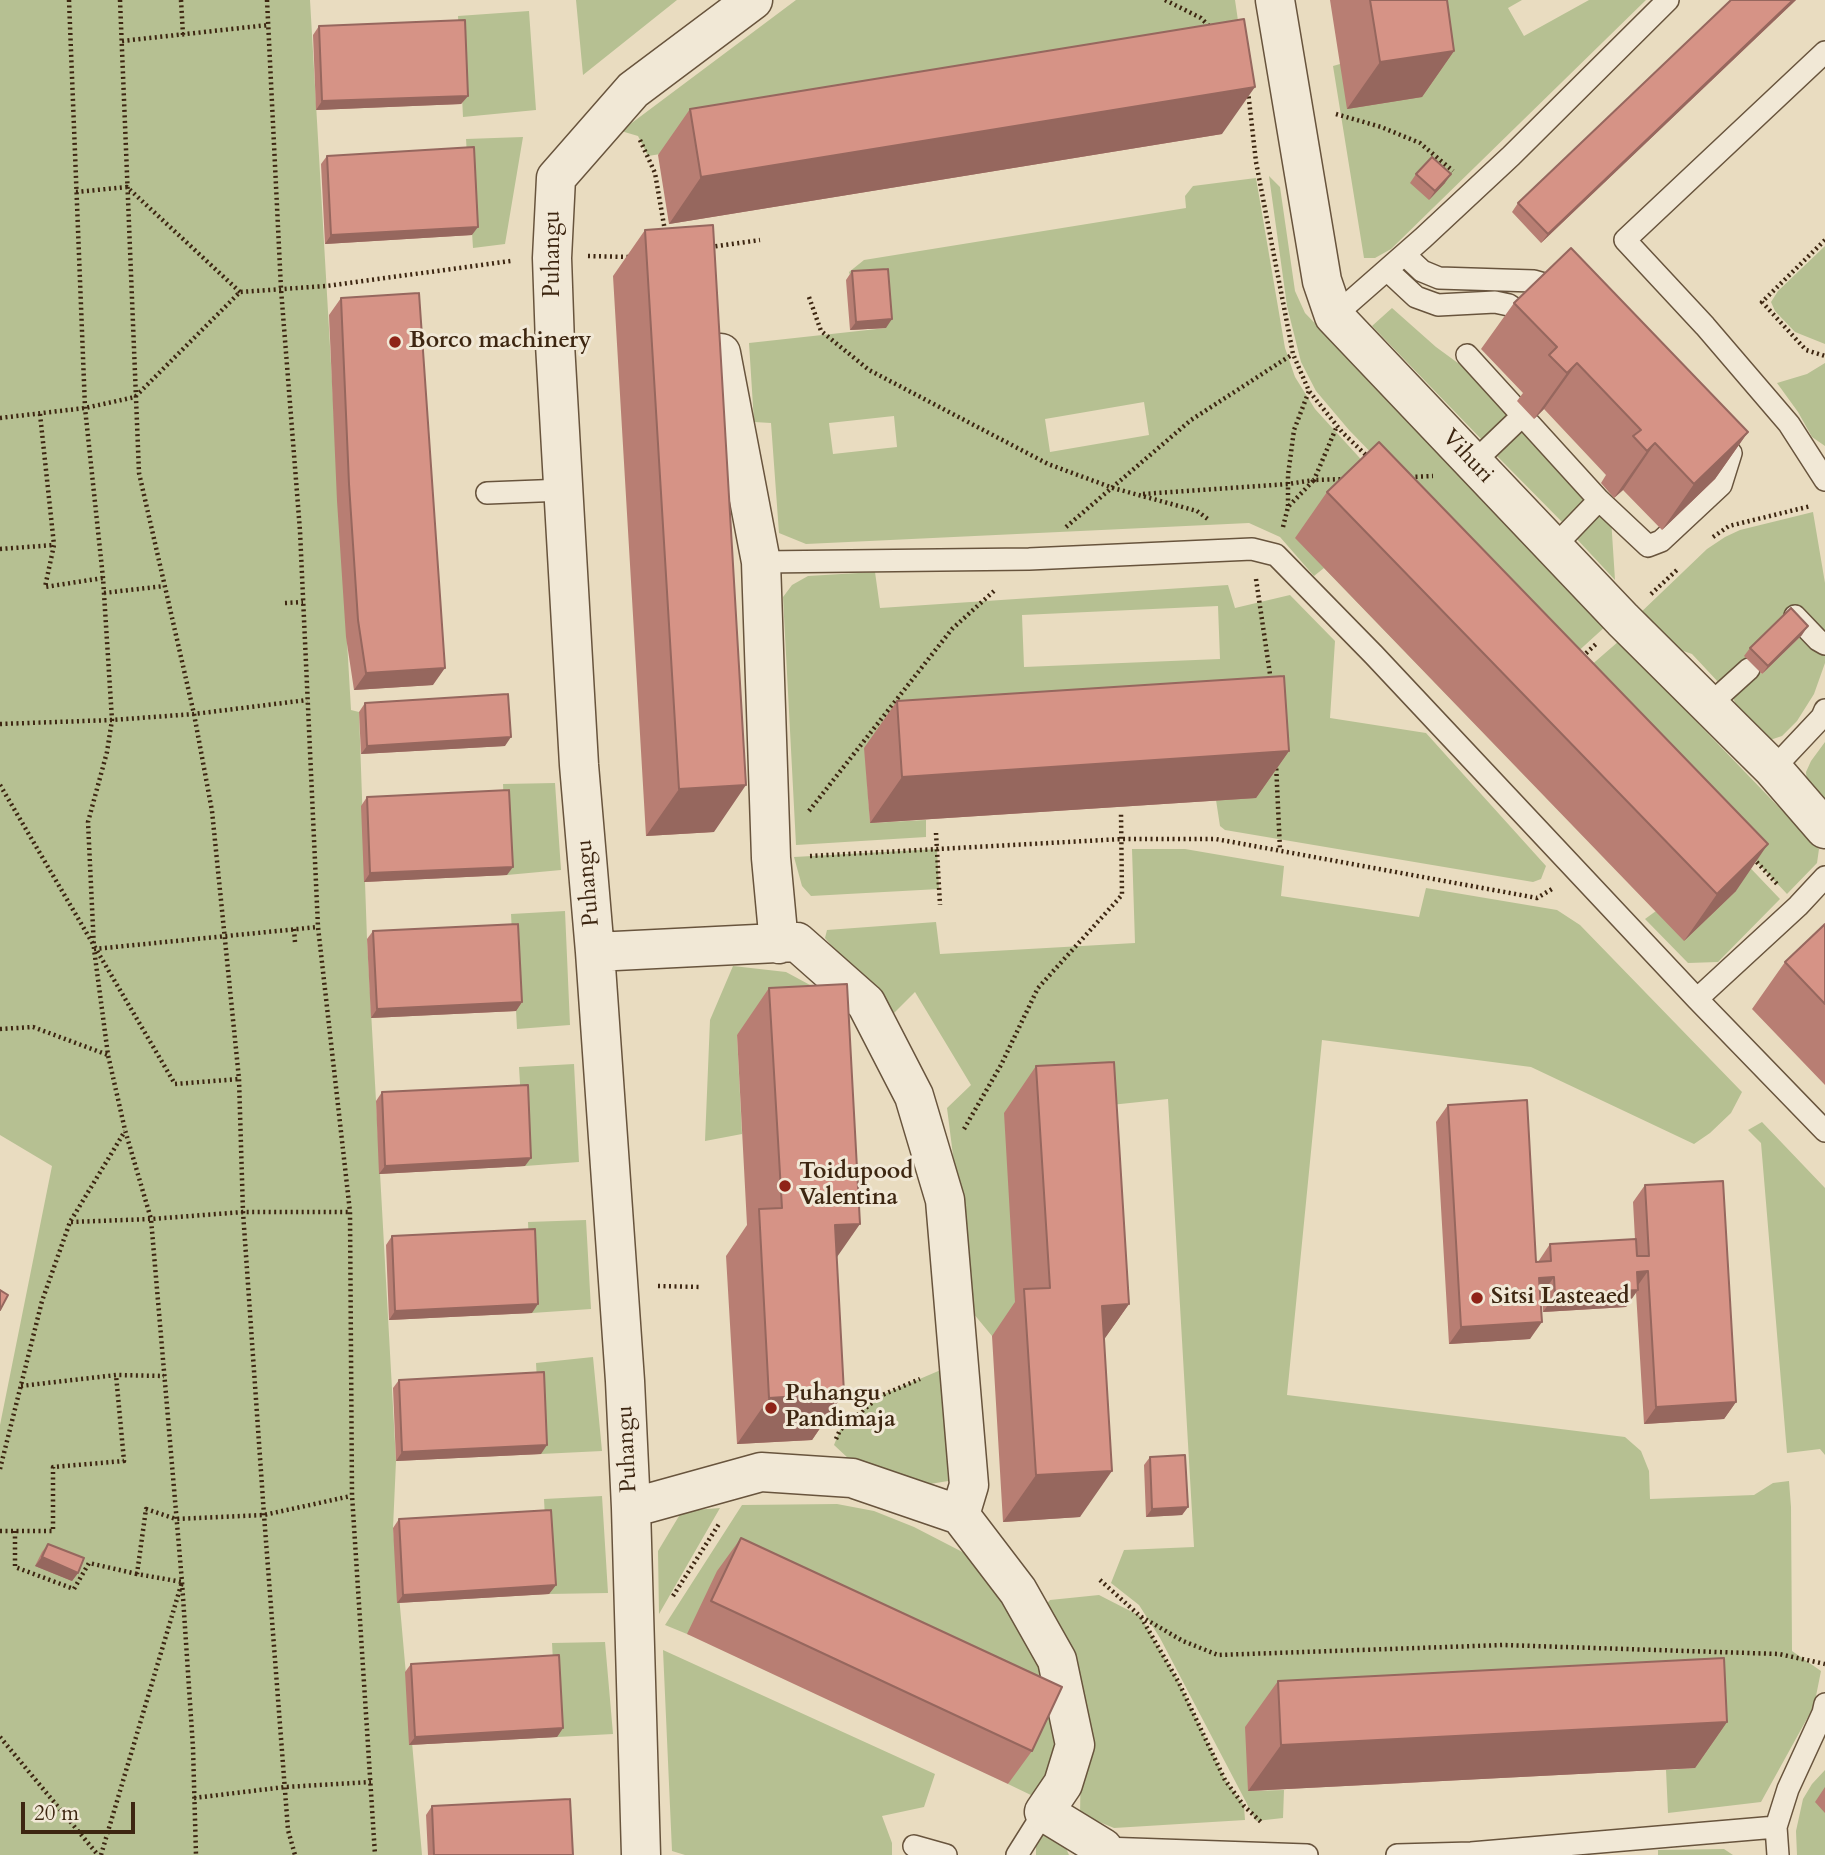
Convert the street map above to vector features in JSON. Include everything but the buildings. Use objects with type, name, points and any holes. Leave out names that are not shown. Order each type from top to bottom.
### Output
[{"type":"street","name":"Puhangu","points":[[641,1855],[631,1508],[624,1370],[579,765],[552,258],[556,178],[633,90],[753,0]]},
{"type":"street","name":"Vihuri","points":[[1275,0],[1322,281],[1334,316],[1553,548],[1773,769],[1825,828]]},
{"type":"street","points":[[721,353],[761,562],[771,858],[779,944]]},
{"type":"street","points":[[595,952],[797,942],[866,1003],[914,1096],[945,1200],[969,1485],[960,1514]]},
{"type":"street","points":[[631,1508],[761,1472],[852,1478],[960,1514],[1018,1591],[1057,1660],[1075,1745],[1063,1784],[1044,1812],[1102,1851]]},
{"type":"lane","points":[[1334,316],[1472,192],[1668,0]]},
{"type":"lane","points":[[1825,52],[1625,240],[1705,326],[1789,424],[1825,480]]},
{"type":"lane","points":[[1405,255],[1422,271],[1439,278],[1534,281],[1566,291],[1576,299]]},
{"type":"lane","points":[[1387,270],[1416,297],[1438,305],[1495,302],[1509,305],[1520,312]]},
{"type":"lane","points":[[1467,355],[1599,500],[1648,546],[1661,541],[1721,485],[1731,453],[1705,426]]},
{"type":"lane","points":[[1473,463],[1521,417]]},
{"type":"lane","points":[[487,494],[564,490]]},
{"type":"lane","points":[[1553,548],[1599,500]]},
{"type":"lane","points":[[761,562],[1029,559],[1252,549],[1276,555],[1825,1131]]},
{"type":"lane","points":[[1795,617],[1825,644]]},
{"type":"lane","points":[[1708,706],[1749,669]]},
{"type":"lane","points":[[1773,769],[1822,717],[1825,710]]},
{"type":"lane","points":[[1697,999],[1798,906],[1825,877]]},
{"type":"lane","points":[[1778,1855],[1776,1827],[1788,1789],[1823,1713],[1825,1703]]},
{"type":"lane","points":[[1017,1855],[1044,1812]]},
{"type":"lane","points":[[1397,1855],[1471,1853],[1776,1827]]},
{"type":"lane","points":[[914,1846],[946,1855]]},
{"type":"lane","points":[[1102,1851],[1307,1855]]},
{"type":"path","points":[[69,0],[85,408],[103,578],[112,720],[107,752],[88,822],[94,949],[108,1055],[125,1130],[151,1219],[182,1582],[197,1855]]},
{"type":"path","points":[[120,0],[139,473],[194,714],[212,811],[239,1079],[243,1212],[264,1515],[288,1830],[295,1855]]},
{"type":"path","points":[[181,0],[183,35]]},
{"type":"path","points":[[267,0],[281,289],[300,531],[318,927],[350,1212],[352,1495],[375,1855]]},
{"type":"path","points":[[1165,0],[1201,18],[1219,36]]},
{"type":"path","points":[[122,41],[268,25]]},
{"type":"path","points":[[1336,114],[1381,127],[1420,143],[1451,169],[1472,192]]},
{"type":"path","points":[[638,136],[655,173],[663,227],[667,236]]},
{"type":"path","points":[[76,192],[127,187],[240,292]]},
{"type":"path","points":[[698,249],[760,240]]},
{"type":"path","points":[[1825,240],[1762,302],[1806,350],[1825,356]]},
{"type":"path","points":[[588,256],[631,257]]},
{"type":"path","points":[[0,418],[85,408],[135,397],[240,292],[326,286],[511,261]]},
{"type":"path","points":[[1276,555],[1288,507],[1294,430],[1309,391]]},
{"type":"path","points":[[40,414],[54,545],[45,587],[103,578]]},
{"type":"path","points":[[1288,507],[1314,480],[1337,426]]},
{"type":"path","points":[[1405,478],[1460,475],[1473,463]]},
{"type":"path","points":[[1140,494],[1355,479]]},
{"type":"path","points":[[1708,541],[1729,526],[1813,506]]},
{"type":"path","points":[[0,549],[54,545]]},
{"type":"path","points":[[1573,665],[1688,560]]},
{"type":"path","points":[[104,593],[164,586]]},
{"type":"path","points":[[285,603],[303,602]]},
{"type":"path","points":[[0,723],[112,720],[194,714],[307,700]]},
{"type":"path","points":[[0,785],[175,1084],[239,1079]]},
{"type":"path","points":[[938,1174],[1001,1065],[1038,988],[1122,895],[1121,813]]},
{"type":"path","points":[[936,833],[940,905]]},
{"type":"path","points":[[771,858],[1122,839],[1216,839],[1537,898],[1579,872]]},
{"type":"path","points":[[94,949],[318,927]]},
{"type":"path","points":[[294,929],[295,942]]},
{"type":"path","points":[[0,1029],[33,1027],[108,1055]]},
{"type":"path","points":[[0,1469],[42,1301],[70,1222],[125,1130]]},
{"type":"path","points":[[70,1222],[243,1212],[350,1212]]},
{"type":"path","points":[[821,1476],[840,1430],[880,1396],[959,1363]]},
{"type":"path","points":[[21,1386],[117,1376],[164,1376]]},
{"type":"path","points":[[0,1531],[53,1531],[53,1467],[124,1461],[117,1376]]},
{"type":"path","points":[[670,1600],[751,1474]]},
{"type":"path","points":[[137,1574],[146,1510],[176,1519],[264,1515],[352,1495]]},
{"type":"path","points":[[15,1531],[15,1567],[75,1589],[89,1563],[182,1582]]},
{"type":"path","points":[[1100,1580],[1140,1616],[1183,1641],[1218,1655],[1503,1645],[1779,1654],[1825,1664]]},
{"type":"path","points":[[100,1855],[182,1582]]},
{"type":"path","points":[[1140,1616],[1179,1683],[1225,1780],[1244,1806],[1297,1855]]},
{"type":"path","points":[[0,1737],[100,1855]]},
{"type":"path","points":[[194,1798],[285,1787],[371,1782]]},
{"type":"green space","points":[[0,0],[310,0],[351,710],[359,712],[367,939],[396,1461],[393,1528],[422,1855],[0,1855],[0,1425],[52,1166],[0,1135]]},
{"type":"green space","points":[[576,0],[677,0],[583,75]]},
{"type":"green space","points":[[796,0],[1235,0],[1244,62],[648,156],[638,136],[621,131]]},
{"type":"green space","points":[[1407,0],[1522,0],[1508,8],[1524,36],[1589,0],[1646,0],[1391,249],[1375,258],[1364,258],[1333,66],[1340,64]]},
{"type":"green space","points":[[529,11],[536,110],[463,117],[458,16]]},
{"type":"green space","points":[[523,137],[505,244],[473,248],[466,139]]},
{"type":"green space","points":[[1269,176],[1280,187],[1295,291],[1305,313],[1607,625],[1573,656],[1567,655],[1349,430],[1316,391],[1301,362],[1287,306]]},
{"type":"green space","points":[[1256,178],[1285,348],[1295,377],[1315,409],[1780,899],[1718,962],[1688,963],[1645,919],[1656,911],[1324,568],[1314,576],[1280,537],[1249,523],[806,544],[779,533],[771,423],[754,422],[749,343],[886,328],[851,279],[849,272],[864,260],[1186,208],[1185,196],[1193,186]],"holes":[[[1144,402],[1149,435],[1050,452],[1045,419]],[[894,416],[897,447],[833,454],[829,423]]]},
{"type":"green space","points":[[1825,246],[1825,344],[1795,332],[1775,311],[1771,302],[1778,291]]},
{"type":"green space","points":[[1392,308],[1436,347],[1477,377],[1512,415],[1484,442],[1372,326]]},
{"type":"green space","points":[[1825,363],[1825,446],[1812,437],[1777,383],[1807,374]]},
{"type":"green space","points":[[1524,428],[1591,498],[1564,524],[1496,455]]},
{"type":"green space","points":[[1603,510],[1611,518],[1615,580],[1575,537]]},
{"type":"green space","points":[[1813,512],[1825,583],[1825,636],[1801,612],[1720,684],[1692,654],[1663,644],[1637,616],[1707,549],[1725,537],[1740,530]]},
{"type":"green space","points":[[875,572],[880,608],[1228,585],[1235,608],[1290,595],[1335,641],[1330,718],[1426,733],[1546,866],[1541,879],[1533,882],[1225,830],[1220,826],[1216,800],[865,748],[870,823],[926,820],[926,837],[796,845],[783,597],[792,585],[808,576]],"holes":[[[1218,606],[1220,659],[1024,667],[1022,615]]]},
{"type":"green space","points":[[1802,635],[1825,654],[1825,663],[1814,694],[1797,721],[1782,736],[1770,740],[1744,726],[1732,695],[1758,671],[1762,674]]},
{"type":"green space","points":[[1619,641],[1819,849],[1817,863],[1787,894],[1581,674]]},
{"type":"green space","points":[[1825,742],[1825,802],[1807,783],[1806,772]]},
{"type":"green space","points":[[555,783],[561,870],[507,875],[503,784]]},
{"type":"green space","points":[[937,849],[939,889],[811,896],[802,886],[794,857]]},
{"type":"green space","points":[[1132,849],[1185,849],[1284,866],[1281,896],[1419,917],[1426,888],[1557,910],[1580,925],[1742,1092],[1731,1113],[1694,1144],[1531,1067],[1322,1040],[1287,1395],[1625,1437],[1641,1451],[1649,1471],[1650,1499],[1754,1495],[1773,1483],[1789,1481],[1792,1651],[1821,1671],[1814,1706],[1761,1802],[1668,1813],[1666,1770],[1695,1768],[1246,1727],[1249,1791],[1284,1790],[1283,1818],[1256,1821],[1160,1638],[1139,1605],[1111,1583],[1124,1550],[1194,1547],[1168,1099],[1082,1108],[1017,1335],[992,1336],[973,1313],[947,1108],[971,1085],[915,992],[892,1015],[825,938],[827,930],[936,922],[940,954],[1135,943]]},
{"type":"green space","points":[[565,911],[570,1025],[517,1029],[511,914]]},
{"type":"green space","points":[[733,966],[786,972],[823,992],[737,1035],[742,1134],[705,1141],[710,1020]]},
{"type":"green space","points":[[574,1064],[579,1162],[525,1166],[519,1067]]},
{"type":"green space","points":[[1762,1122],[1825,1188],[1825,1455],[1820,1449],[1787,1453],[1761,1143],[1748,1130]]},
{"type":"green space","points":[[586,1220],[591,1309],[532,1313],[528,1222]]},
{"type":"green space","points":[[593,1357],[602,1451],[541,1454],[536,1363]]},
{"type":"green space","points":[[943,1369],[948,1481],[918,1486],[849,1459],[834,1445],[840,1430],[880,1396]]},
{"type":"green space","points":[[602,1496],[608,1593],[549,1594],[544,1499]]},
{"type":"green space","points":[[837,1504],[874,1511],[914,1527],[976,1559],[1046,1663],[1066,1743],[1035,1797],[1008,1784],[1038,1721],[687,1634],[665,1625],[742,1505]]},
{"type":"green space","points":[[720,1508],[659,1614],[658,1551],[682,1511]]},
{"type":"green space","points":[[1099,1595],[1140,1616],[1179,1683],[1225,1780],[1244,1806],[1245,1820],[1114,1828],[1080,1814],[1082,1705],[1042,1609],[1050,1600]]},
{"type":"green space","points":[[605,1642],[613,1734],[557,1737],[552,1643]]},
{"type":"green space","points":[[663,1650],[935,1774],[924,1807],[882,1816],[892,1843],[892,1855],[685,1855],[672,1851]]},
{"type":"green space","points":[[1825,1770],[1825,1855],[1797,1855],[1796,1831],[1803,1799]]},
{"type":"green space","points":[[1051,1830],[1069,1855],[1036,1855],[1036,1840]]},
{"type":"green space","points":[[1724,1849],[1733,1855],[1658,1855],[1658,1850]]},
{"type":"place","name":"Borco machinery","points":[[395,342]]},
{"type":"place","name":"Toidupood Valentina","points":[[785,1186]]},
{"type":"place","name":"Sitsi Lasteaed","points":[[1477,1298]]},
{"type":"place","name":"Puhangu Pandimaja","points":[[771,1408]]}]
